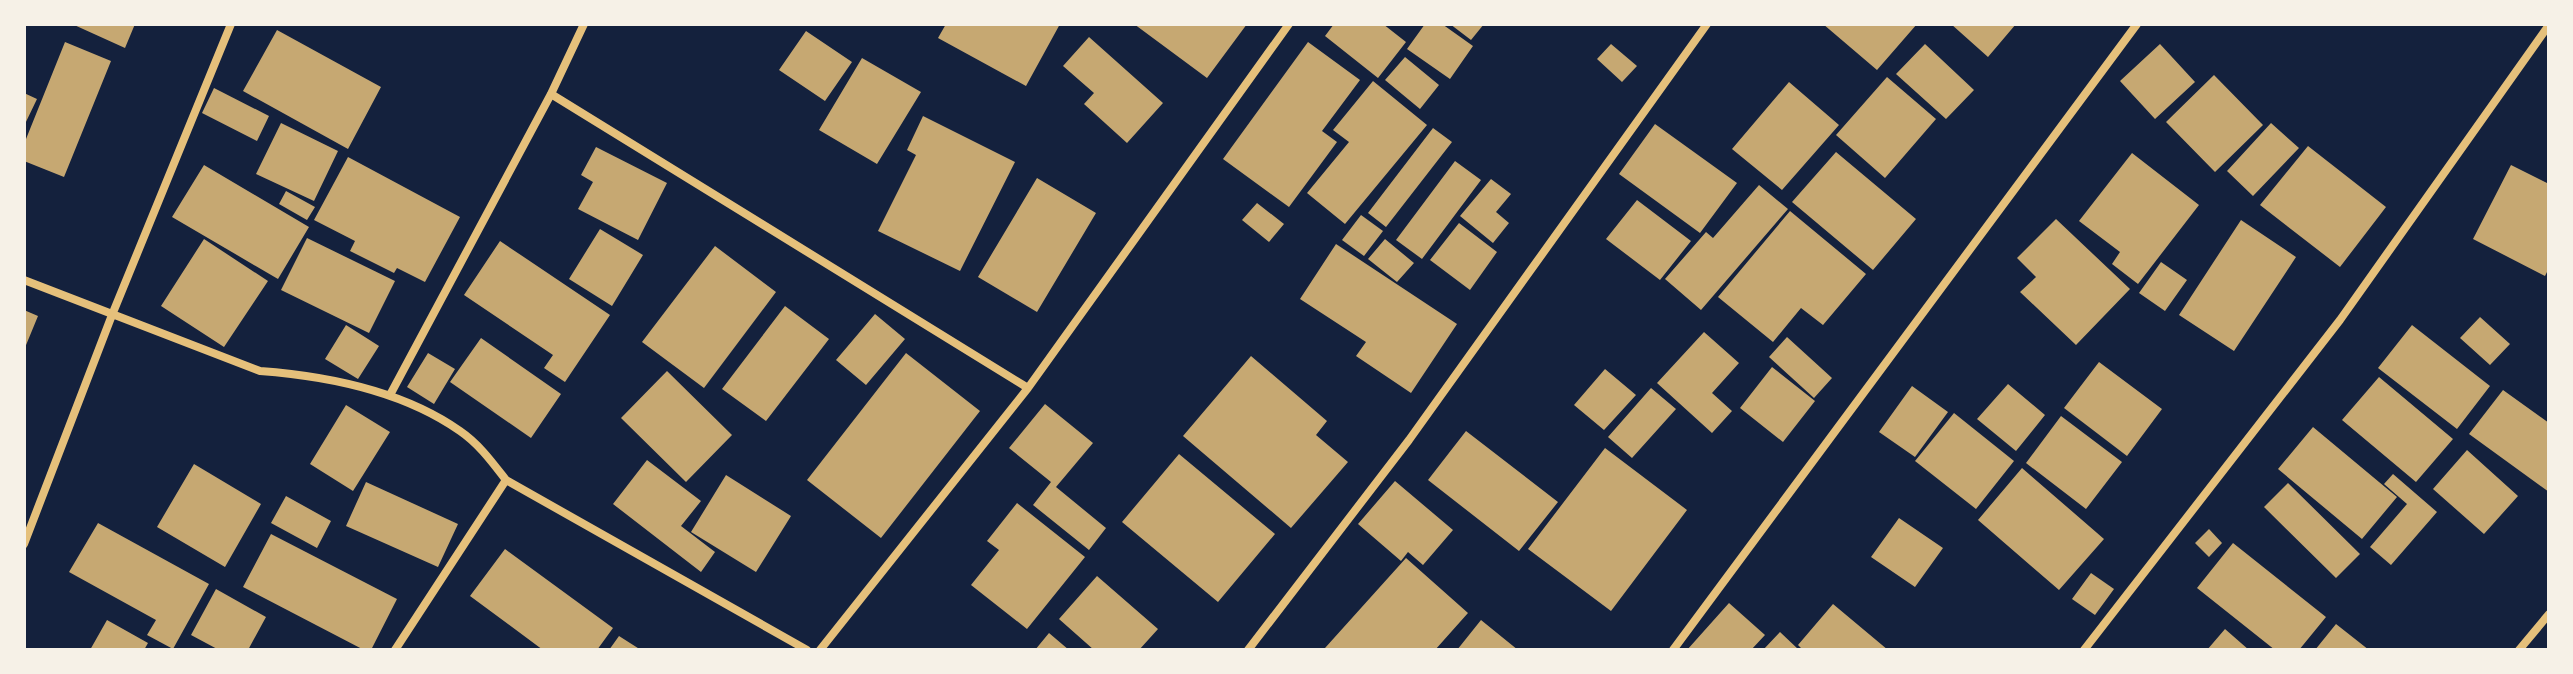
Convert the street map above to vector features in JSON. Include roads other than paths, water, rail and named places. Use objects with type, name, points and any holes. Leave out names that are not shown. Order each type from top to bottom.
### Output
[{"type":"street","points":[[24,544],[112,315],[231,24]]},
{"type":"street","points":[[390,395],[551,94],[584,24]]},
{"type":"street","points":[[820,650],[1028,388],[1289,24]]},
{"type":"street","points":[[1248,650],[1409,440],[1707,24]]},
{"type":"street","points":[[1673,650],[2137,24]]},
{"type":"street","points":[[2084,650],[2340,320],[2549,25]]},
{"type":"street","points":[[551,94],[1028,388]]},
{"type":"street","points":[[24,280],[260,371],[292,373],[390,395],[459,431],[486,453],[506,480],[807,650]]},
{"type":"street","points":[[395,650],[506,480]]},
{"type":"street","points":[[2519,650],[2549,614]]}]
